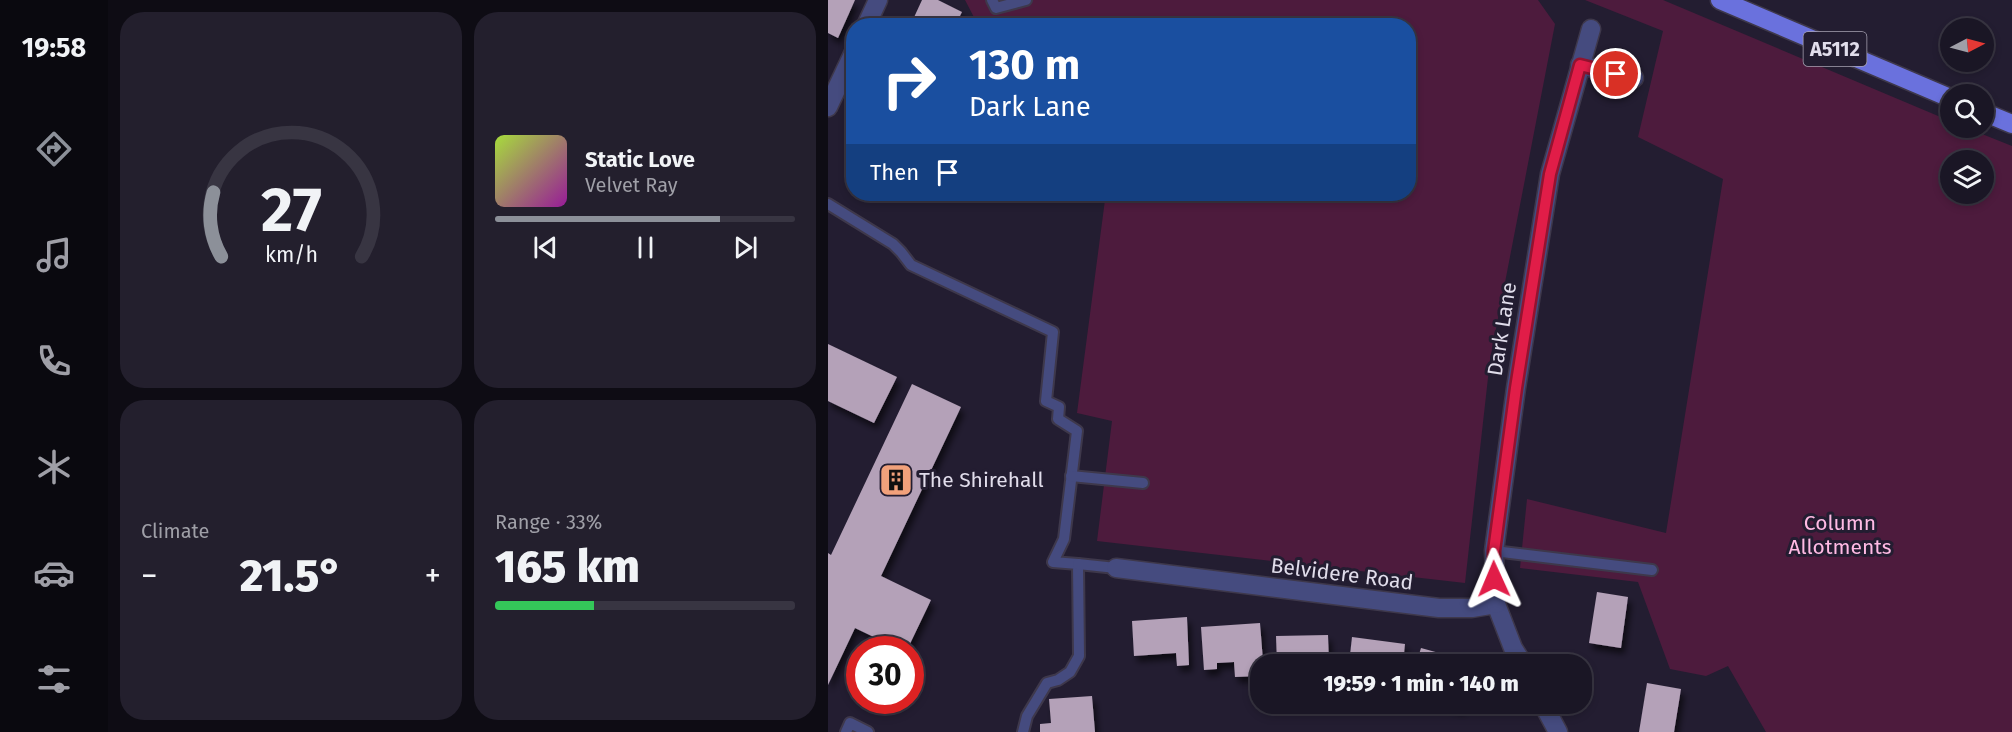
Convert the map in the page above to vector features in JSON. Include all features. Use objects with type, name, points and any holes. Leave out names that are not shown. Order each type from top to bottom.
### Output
[{"type":"main road","name":"A5112","points":[[1720,0],[1940,94]]},
{"type":"main road","points":[[1994,117],[2012,124]]},
{"type":"street","points":[[870,18],[878,0]]},
{"type":"street","name":"Dark Lane","points":[[1496,604],[1494,551],[1516,388],[1550,174],[1591,29]]},
{"type":"street","points":[[1580,65],[1634,78]]},
{"type":"street","points":[[828,107],[846,69]]},
{"type":"street","name":"Belvidere Road","points":[[1116,568],[1439,608],[1472,608],[1496,604]]},
{"type":"street","points":[[1496,604],[1517,654]]},
{"type":"street","points":[[1548,714],[1558,732]]},
{"type":"lane","points":[[992,0],[996,8],[1026,0]]},
{"type":"lane","points":[[828,204],[893,244],[911,265],[1053,332],[1046,401],[1059,407],[1058,418],[1077,431],[1064,539],[1053,562],[1116,568]]},
{"type":"lane","points":[[1071,476],[1143,483]]},
{"type":"lane","points":[[1494,551],[1652,570]]},
{"type":"lane","points":[[1023,732],[1027,717],[1047,683],[1058,680],[1070,672],[1079,656],[1078,564]]},
{"type":"lane","points":[[846,732],[850,723],[868,732]]},
{"type":"green space","points":[[965,0],[1538,0],[1555,24],[1490,360],[1465,583],[1097,541],[1112,421],[1077,413],[1105,201],[1416,201],[1416,18],[974,18]]},
{"type":"green space","name":"Column Allotments","points":[[1585,0],[1663,0],[1940,117],[1940,138],[1992,138],[2012,146],[2012,732],[1766,732],[1728,666],[1706,676],[1670,669],[1638,582],[1520,568],[1527,499],[1666,533],[1723,179],[1638,137],[1663,31]]},
{"type":"building","points":[[828,0],[855,0],[838,38],[828,33]]},
{"type":"building","points":[[922,0],[938,0],[962,12],[959,18],[914,18]]},
{"type":"building","name":"The Shirehall","points":[[828,344],[897,377],[874,423],[828,401]]},
{"type":"building","name":"The Shirehall","points":[[912,384],[961,407],[881,576],[931,600],[914,636],[872,636],[855,628],[851,636],[846,636],[846,647],[828,685],[828,553],[831,555]]},
{"type":"building","points":[[1597,592],[1628,597],[1621,648],[1589,643]]},
{"type":"building","points":[[1187,617],[1189,665],[1177,666],[1176,653],[1134,656],[1132,621]]},
{"type":"building","points":[[1260,623],[1262,654],[1250,654],[1250,676],[1235,677],[1234,662],[1217,663],[1217,669],[1204,670],[1201,627]]},
{"type":"building","points":[[1328,635],[1329,654],[1277,654],[1276,636]]},
{"type":"building","points":[[1352,637],[1405,644],[1404,654],[1350,654]]},
{"type":"building","points":[[1421,648],[1443,654],[1419,654]]},
{"type":"building","points":[[1647,683],[1681,689],[1674,732],[1639,732]]},
{"type":"building","points":[[1092,696],[1095,732],[1040,732],[1040,724],[1051,723],[1049,699]]},
{"type":"place","name":"The Shirehall","points":[[896,480]]},
{"type":"route","points":[[1494,579],[1494,551],[1516,388],[1550,174],[1580,65],[1616,74]]}]
